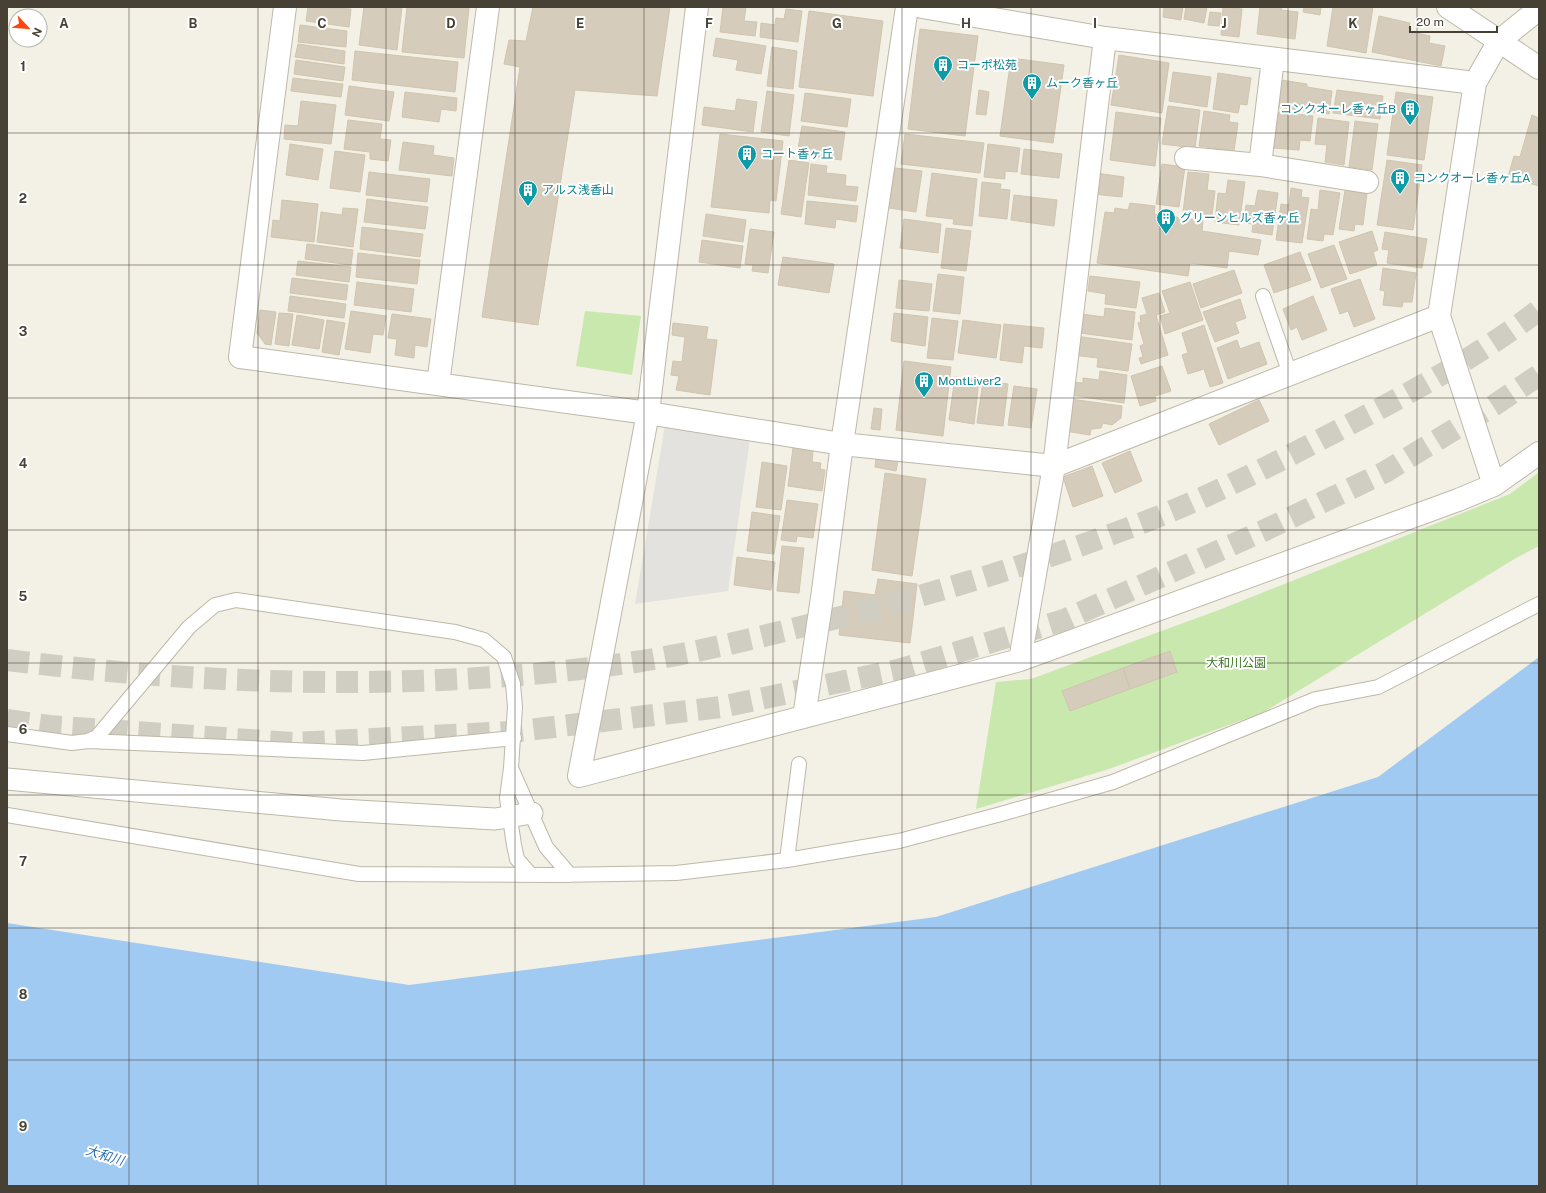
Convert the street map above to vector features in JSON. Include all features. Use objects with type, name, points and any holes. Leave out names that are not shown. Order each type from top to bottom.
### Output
[{"type":"street","points":[[285,7],[240,358],[648,413],[842,444],[1054,466],[1439,316]]},
{"type":"street","points":[[438,384],[488,7]]},
{"type":"street","points":[[696,7],[648,413],[579,776],[1020,660],[1458,500],[1494,485],[1539,453]]},
{"type":"street","points":[[804,717],[822,598],[842,444],[907,7]]},
{"type":"street","points":[[922,7],[1105,38],[1475,83]]},
{"type":"street","points":[[1448,7],[1539,68]]},
{"type":"street","points":[[1494,485],[1439,316],[1475,83],[1499,41],[1539,9]]},
{"type":"street","points":[[1020,660],[1054,466],[1105,38]]},
{"type":"street","points":[[1260,165],[1273,59]]},
{"type":"street","points":[[1186,158],[1260,165],[1368,182]]},
{"type":"street","points":[[7,779],[341,810],[495,819],[532,813]]},
{"type":"lane","points":[[1263,296],[1290,374]]},
{"type":"lane","points":[[88,741],[97,737],[189,627],[215,605],[236,600],[455,632],[484,640],[504,657],[513,684],[515,707],[514,738],[507,798],[517,860],[531,875]]},
{"type":"lane","points":[[7,815],[359,874],[570,875],[676,873],[787,860],[899,841],[1113,782],[1316,699],[1378,687],[1539,604]]},
{"type":"lane","points":[[7,734],[72,743],[88,741],[363,753],[514,738]]},
{"type":"lane","points":[[787,860],[799,764]]},
{"type":"lane","points":[[511,768],[546,847],[570,875]]},
{"type":"green space","points":[[585,311],[641,316],[632,375],[576,366]]},
{"type":"green space","name":"大和川公園","points":[[1539,472],[1539,546],[1516,558],[1264,712],[1109,769],[976,809],[996,682],[1031,679],[1224,608],[1510,494]]},
{"type":"shaded area","points":[[665,425],[750,439],[728,591],[635,604]]},
{"type":"water","name":"大和川","points":[[1539,657],[1539,1186],[7,1186],[7,923],[409,985],[936,917],[1378,777]]},
{"type":"building","points":[[308,7],[351,9],[349,27],[306,21]]},
{"type":"building","points":[[364,7],[402,7],[397,50],[359,45]]},
{"type":"building","points":[[407,7],[469,7],[464,58],[402,52]]},
{"type":"building","name":"アルス浅香山","points":[[533,7],[670,7],[657,96],[575,90],[538,325],[482,317],[520,67],[504,64],[509,40],[526,41]]},
{"type":"building","points":[[723,7],[746,7],[744,21],[757,22],[755,36],[720,32]]},
{"type":"building","points":[[1164,7],[1183,7],[1181,20],[1163,17]]},
{"type":"building","points":[[1186,7],[1207,7],[1204,23],[1184,19]]},
{"type":"building","points":[[1223,7],[1242,9],[1239,37],[1221,35]]},
{"type":"building","points":[[1260,7],[1282,7],[1281,10],[1298,12],[1295,39],[1257,34]]},
{"type":"building","points":[[1304,7],[1321,7],[1320,15],[1303,12]]},
{"type":"building","points":[[1333,7],[1373,7],[1366,53],[1327,46]]},
{"type":"building","points":[[786,9],[802,11],[798,42],[760,37],[761,23],[775,25],[776,18],[784,19]]},
{"type":"building","points":[[809,11],[883,21],[873,96],[799,87]]},
{"type":"building","points":[[1210,12],[1221,13],[1219,26],[1208,25]]},
{"type":"building","points":[[1379,16],[1410,23],[1408,31],[1430,36],[1429,43],[1445,46],[1441,66],[1372,52]]},
{"type":"building","points":[[300,25],[347,31],[346,47],[298,42]]},
{"type":"building","name":"コーポ松苑","points":[[920,29],[978,36],[965,136],[908,129]]},
{"type":"building","points":[[716,38],[766,46],[761,74],[736,70],[738,60],[713,56]]},
{"type":"building","points":[[298,44],[345,51],[344,64],[295,57]]},
{"type":"building","points":[[772,47],[797,51],[793,89],[767,86]]},
{"type":"building","points":[[355,51],[458,62],[455,92],[352,80]]},
{"type":"building","points":[[1119,55],[1169,63],[1162,113],[1111,105]]},
{"type":"building","name":"ムーク香ヶ丘","points":[[1011,58],[1064,65],[1053,143],[1000,136]]},
{"type":"building","points":[[296,60],[345,67],[343,81],[294,74]]},
{"type":"building","points":[[1173,72],[1211,77],[1207,107],[1169,101]]},
{"type":"building","points":[[1218,73],[1251,78],[1247,105],[1240,104],[1238,113],[1213,109]]},
{"type":"building","points":[[293,78],[343,84],[341,97],[291,91]]},
{"type":"building","points":[[1281,80],[1307,84],[1307,87],[1332,91],[1329,114],[1278,107]]},
{"type":"building","points":[[349,86],[394,92],[389,121],[345,115]]},
{"type":"building","points":[[979,90],[989,92],[986,115],[976,114]]},
{"type":"building","points":[[1337,90],[1383,96],[1380,119],[1333,113]]},
{"type":"building","points":[[767,91],[794,95],[789,136],[761,132]]},
{"type":"building","points":[[405,92],[457,98],[456,111],[441,109],[439,122],[402,117]]},
{"type":"building","name":"コンクオーレ香ヶ丘B","points":[[1396,92],[1433,97],[1424,160],[1387,155]]},
{"type":"building","points":[[805,93],[851,99],[847,127],[801,121]]},
{"type":"building","points":[[737,99],[757,102],[753,132],[702,125],[704,107],[735,111]]},
{"type":"building","points":[[301,101],[336,105],[331,144],[284,139],[285,125],[298,126]]},
{"type":"building","points":[[1168,106],[1200,110],[1195,148],[1162,144]]},
{"type":"building","points":[[1204,111],[1230,115],[1229,122],[1238,123],[1234,151],[1199,146]]},
{"type":"building","points":[[1116,112],[1161,118],[1155,166],[1110,160]]},
{"type":"building","points":[[1279,112],[1313,116],[1310,141],[1300,140],[1299,150],[1274,148]]},
{"type":"building","points":[[1532,115],[1539,118],[1539,186],[1508,177],[1514,156],[1520,157]]},
{"type":"building","points":[[1318,118],[1349,122],[1344,165],[1325,162],[1327,145],[1315,144]]},
{"type":"building","points":[[348,120],[382,124],[380,139],[391,140],[388,161],[370,159],[370,152],[344,149]]},
{"type":"building","points":[[1355,121],[1378,124],[1372,170],[1349,167]]},
{"type":"building","points":[[802,126],[845,132],[841,160],[797,154]]},
{"type":"building","name":"コート香ヶ丘","points":[[720,134],[783,141],[776,201],[770,200],[769,213],[711,207]]},
{"type":"building","points":[[905,134],[984,143],[980,173],[901,164]]},
{"type":"building","points":[[403,142],[434,146],[433,155],[454,158],[452,176],[399,170]]},
{"type":"building","points":[[290,144],[323,149],[318,180],[286,175]]},
{"type":"building","points":[[988,144],[1020,148],[1017,172],[1005,171],[1005,179],[984,177]]},
{"type":"building","points":[[1024,149],[1062,154],[1059,178],[1021,174]]},
{"type":"building","points":[[335,151],[365,155],[360,192],[330,188]]},
{"type":"building","points":[[789,160],[809,163],[801,217],[781,214]]},
{"type":"building","name":"コンクオーレ香ヶ丘A","points":[[1387,160],[1422,165],[1413,230],[1377,225]]},
{"type":"building","points":[[811,164],[827,166],[826,173],[846,175],[845,186],[858,187],[856,201],[808,195]]},
{"type":"building","points":[[1162,164],[1185,167],[1179,207],[1156,204]]},
{"type":"building","points":[[895,168],[922,171],[916,212],[889,208]]},
{"type":"building","points":[[369,172],[430,179],[427,202],[366,195]]},
{"type":"building","points":[[1188,172],[1209,174],[1207,190],[1215,191],[1212,215],[1183,212]]},
{"type":"building","points":[[932,173],[977,179],[972,226],[953,224],[954,219],[926,216]]},
{"type":"building","points":[[1096,173],[1124,177],[1122,197],[1093,194]]},
{"type":"building","points":[[1228,180],[1245,182],[1239,225],[1215,222],[1218,193],[1226,194]]},
{"type":"building","points":[[982,182],[1001,184],[1000,189],[1010,190],[1007,219],[979,216]]},
{"type":"building","points":[[1291,188],[1302,190],[1301,197],[1309,198],[1302,243],[1276,240],[1281,204],[1289,205]]},
{"type":"building","points":[[1258,190],[1278,193],[1272,235],[1252,232],[1253,224],[1244,223],[1246,205],[1255,206]]},
{"type":"building","points":[[1320,190],[1340,193],[1333,235],[1324,234],[1323,241],[1307,239],[1311,209],[1318,210]]},
{"type":"building","points":[[1345,190],[1367,193],[1363,225],[1355,224],[1354,231],[1339,229]]},
{"type":"building","points":[[1014,195],[1057,200],[1054,226],[1011,220]]},
{"type":"building","points":[[367,199],[428,207],[425,229],[364,222]]},
{"type":"building","points":[[282,200],[318,204],[314,242],[271,237],[273,220],[280,221]]},
{"type":"building","points":[[807,201],[858,206],[856,222],[836,219],[835,228],[805,224]]},
{"type":"building","name":"グリーンヒルズ香ヶ丘","points":[[1130,203],[1155,206],[1154,214],[1203,221],[1202,231],[1261,240],[1258,255],[1229,251],[1227,268],[1190,263],[1188,276],[1097,263],[1105,212],[1114,213],[1115,208],[1128,210]]},
{"type":"building","points":[[343,208],[358,209],[353,247],[317,242],[321,212],[342,215]]},
{"type":"building","points":[[706,214],[746,220],[743,242],[703,236]]},
{"type":"building","points":[[904,219],[941,224],[938,253],[900,248]]},
{"type":"building","points":[[362,227],[423,234],[420,257],[360,249]]},
{"type":"building","points":[[946,228],[971,231],[966,271],[941,268]]},
{"type":"building","points":[[750,229],[774,232],[768,273],[752,271],[753,265],[745,264]]},
{"type":"building","points":[[1372,231],[1378,250],[1373,252],[1377,265],[1350,274],[1339,242]]},
{"type":"building","points":[[1385,232],[1427,239],[1422,268],[1387,263],[1389,250],[1382,249]]},
{"type":"building","points":[[702,240],[743,246],[740,268],[699,262]]},
{"type":"building","points":[[307,244],[353,250],[351,265],[305,259]]},
{"type":"building","points":[[1334,245],[1347,279],[1321,288],[1308,254]]},
{"type":"building","points":[[1300,252],[1311,280],[1274,293],[1264,265]]},
{"type":"building","points":[[358,253],[420,260],[417,284],[356,277]]},
{"type":"building","points":[[783,257],[834,264],[829,293],[778,285]]},
{"type":"building","points":[[298,261],[351,267],[349,282],[296,275]]},
{"type":"building","points":[[1383,268],[1416,273],[1412,302],[1403,302],[1402,307],[1383,305],[1385,291],[1380,290]]},
{"type":"building","points":[[1234,270],[1242,293],[1201,308],[1193,284]]},
{"type":"building","points":[[938,274],[964,277],[960,314],[933,311]]},
{"type":"building","points":[[1090,276],[1140,282],[1136,308],[1105,304],[1106,294],[1088,291]]},
{"type":"building","points":[[292,278],[348,285],[346,300],[290,293]]},
{"type":"building","points":[[1360,279],[1375,319],[1354,327],[1348,311],[1340,314],[1331,289]]},
{"type":"building","points":[[899,280],[932,284],[929,311],[896,308]]},
{"type":"building","points":[[357,282],[414,289],[411,312],[354,305]]},
{"type":"building","points":[[1190,282],[1203,320],[1165,334],[1160,316],[1170,313],[1162,291]]},
{"type":"building","points":[[1159,293],[1165,312],[1156,315],[1168,355],[1141,364],[1139,358],[1143,357],[1140,346],[1144,344],[1138,323],[1141,322],[1140,316],[1147,314],[1142,298]]},
{"type":"building","points":[[290,296],[346,304],[344,318],[288,311]]},
{"type":"building","points":[[1313,296],[1327,330],[1302,340],[1297,327],[1291,330],[1283,309]]},
{"type":"building","points":[[1240,299],[1246,318],[1235,322],[1239,333],[1215,342],[1203,312]]},
{"type":"building","points":[[1105,308],[1135,312],[1132,340],[1080,333],[1082,314],[1104,317]]},
{"type":"building","points":[[260,310],[276,312],[271,345],[265,344],[257,333]]},
{"type":"building","points":[[351,311],[386,316],[383,335],[373,334],[370,353],[345,349]]},
{"type":"building","points":[[279,313],[293,314],[289,346],[275,344]]},
{"type":"building","points":[[894,313],[928,317],[925,346],[891,341]]},
{"type":"building","points":[[392,314],[431,319],[427,347],[415,345],[414,358],[395,355],[397,339],[388,338]]},
{"type":"building","points":[[297,315],[324,320],[319,349],[292,345]]},
{"type":"building","points":[[932,318],[958,321],[953,360],[927,358]]},
{"type":"building","points":[[327,320],[345,323],[339,355],[322,352]]},
{"type":"building","points":[[963,320],[1001,325],[996,358],[958,353]]},
{"type":"building","points":[[673,323],[708,327],[706,339],[717,340],[710,395],[676,390],[679,376],[671,375],[673,361],[682,362],[685,337],[672,335]]},
{"type":"building","points":[[1004,324],[1044,328],[1042,348],[1024,346],[1022,363],[1000,360]]},
{"type":"building","points":[[1204,325],[1223,383],[1210,387],[1204,369],[1188,374],[1182,355],[1188,353],[1182,333]]},
{"type":"building","points":[[1076,336],[1132,344],[1128,371],[1097,367],[1098,358],[1073,355]]},
{"type":"building","points":[[1237,340],[1240,349],[1259,342],[1267,364],[1228,379],[1217,348]]},
{"type":"building","name":"MontLiver2","points":[[904,361],[951,367],[943,436],[896,430]]},
{"type":"building","points":[[1162,366],[1171,391],[1155,396],[1156,401],[1140,406],[1131,376]]},
{"type":"building","points":[[1100,371],[1127,375],[1124,403],[1070,395],[1072,382],[1083,383],[1083,378],[1099,380]]},
{"type":"building","points":[[955,377],[979,380],[974,424],[949,420]]},
{"type":"building","points":[[983,381],[1008,384],[1003,426],[977,423]]},
{"type":"building","points":[[1014,386],[1037,389],[1031,428],[1008,425]]},
{"type":"building","points":[[1070,399],[1122,406],[1121,418],[1112,425],[1103,423],[1101,428],[1091,429],[1090,435],[1065,431]]},
{"type":"building","points":[[1259,400],[1269,421],[1219,445],[1209,424]]},
{"type":"building","points":[[874,408],[882,409],[880,430],[871,429]]},
{"type":"building","points":[[793,448],[813,451],[812,462],[821,463],[820,469],[825,470],[822,491],[788,486]]},
{"type":"building","points":[[1130,451],[1142,481],[1115,493],[1102,463]]},
{"type":"building","points":[[876,459],[898,461],[896,471],[875,467]]},
{"type":"building","points":[[762,462],[787,466],[781,510],[756,507]]},
{"type":"building","points":[[1092,466],[1103,496],[1073,507],[1063,477]]},
{"type":"building","points":[[885,473],[926,479],[912,576],[872,570]]},
{"type":"building","points":[[787,500],[818,504],[813,538],[797,536],[796,542],[781,540]]},
{"type":"building","points":[[752,512],[780,516],[774,554],[747,551]]},
{"type":"building","points":[[782,546],[804,548],[799,593],[777,591]]},
{"type":"building","points":[[737,557],[775,562],[771,590],[734,585]]},
{"type":"building","points":[[878,579],[917,584],[910,643],[839,635],[844,591],[875,595]]},
{"type":"building","points":[[1170,651],[1177,672],[1130,689],[1123,668]]},
{"type":"building","points":[[1123,668],[1130,689],[1070,711],[1062,691]]},
{"type":"tunnel","points":[[7,660],[164,676],[321,682],[400,681],[479,678],[557,672],[660,658],[735,643],[870,609],[981,578],[1054,555],[1173,511],[1265,468],[1398,399],[1485,348],[1539,310]]},
{"type":"tunnel","points":[[7,720],[49,726],[293,743],[511,732],[721,707],[898,670],[1064,620],[1263,531],[1385,472],[1493,406],[1539,375]]},
{"type":"place","name":"コーポ松苑","points":[[943,82]]},
{"type":"place","name":"ムーク香ヶ丘","points":[[1032,100]]},
{"type":"place","name":"コンクオーレ香ヶ丘B","points":[[1410,126]]},
{"type":"place","name":"コート香ヶ丘","points":[[747,171]]},
{"type":"place","name":"コンクオーレ香ヶ丘A","points":[[1400,195]]},
{"type":"place","name":"アルス浅香山","points":[[528,207]]},
{"type":"place","name":"グリーンヒルズ香ヶ丘","points":[[1166,235]]},
{"type":"place","name":"MontLiver2","points":[[924,398]]}]
